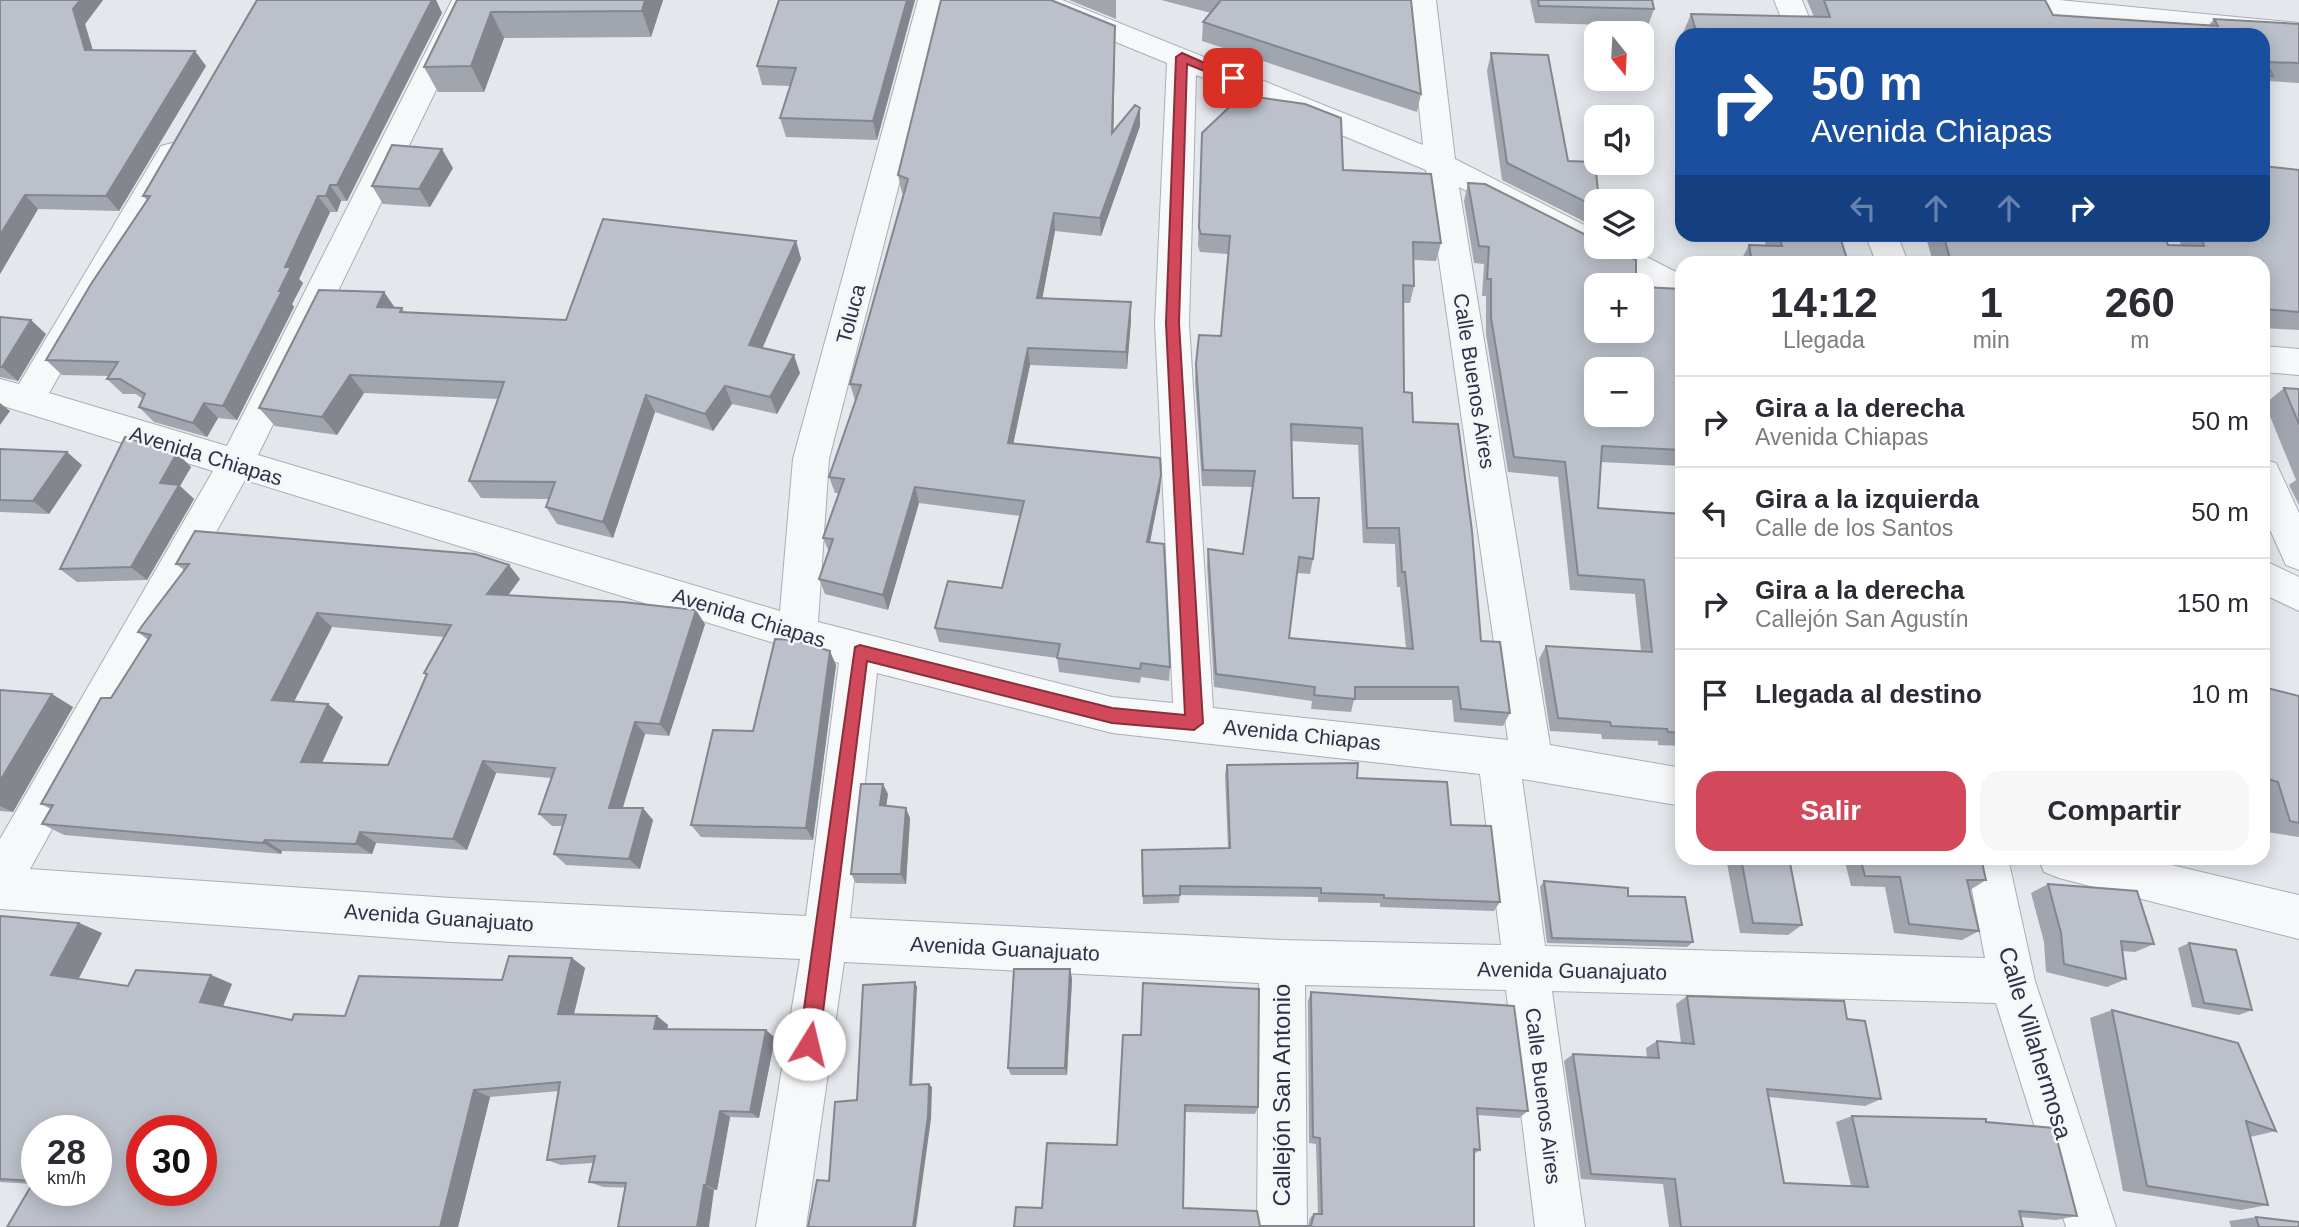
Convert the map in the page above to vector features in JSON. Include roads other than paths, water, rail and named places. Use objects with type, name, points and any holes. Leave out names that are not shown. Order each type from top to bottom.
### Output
[{"type":"street","points":[[0,880],[236,466],[466,0]]},
{"type":"street","name":"Toluca","points":[[798,633],[811,459],[932,0]]},
{"type":"street","points":[[1038,0],[1440,164],[1584,239]]},
{"type":"street","name":"Calle Buenos Aires","points":[[1422,0],[1515,759],[1527,970],[1560,1227]]},
{"type":"street","points":[[1788,0],[1799,28]]},
{"type":"street","points":[[1972,0],[2257,28]]},
{"type":"street","points":[[2045,8],[2055,28]]},
{"type":"street","points":[[2270,29],[2299,32]]},
{"type":"street","points":[[1182,57],[1172,323],[1194,723]]},
{"type":"street","points":[[13,396],[186,129]]},
{"type":"street","points":[[1623,259],[1675,285]]},
{"type":"street","points":[[2270,360],[2299,362]]},
{"type":"street","name":"Avenida Chiapas","points":[[13,396],[236,466],[860,652],[1112,715],[1515,759],[1675,786]]},
{"type":"street","points":[[2270,489],[2299,554]]},
{"type":"street","points":[[2270,580],[2299,595]]},
{"type":"street","points":[[781,1227],[825,940],[860,652]]},
{"type":"street","name":"Calle Villahermosa","points":[[1988,865],[2012,981],[2091,1227]]},
{"type":"street","points":[[2088,865],[2299,916]]},
{"type":"street","name":"Avenida Guanajuato","points":[[0,888],[465,921],[1282,962],[2012,981]]},
{"type":"street","name":"Callejón San Antonio","points":[[1282,962],[1282,1227]]}]
